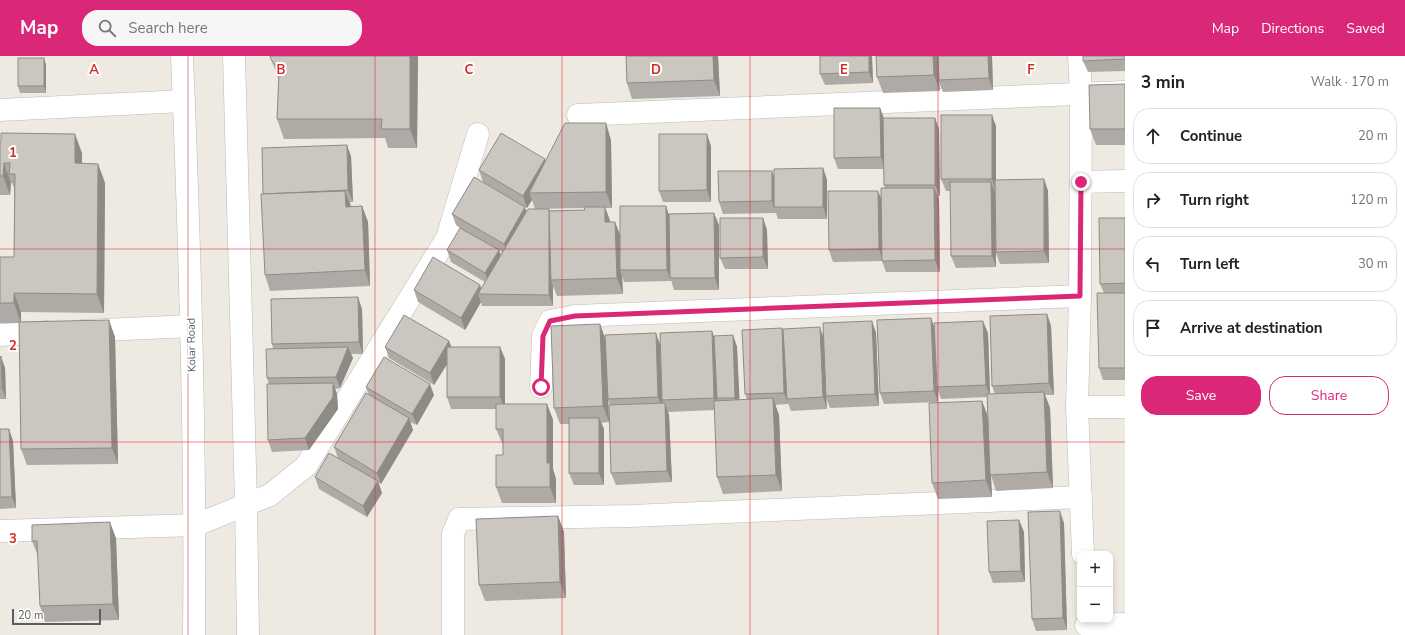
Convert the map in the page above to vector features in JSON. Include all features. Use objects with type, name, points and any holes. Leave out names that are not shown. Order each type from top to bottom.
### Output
[{"type":"street","name":"Kolar Road","points":[[182,56],[196,525],[194,635]]},
{"type":"street","points":[[234,56],[248,635]]},
{"type":"street","points":[[1079,56],[1081,93],[1081,182],[1077,407],[1083,551]]},
{"type":"street","points":[[578,115],[1125,92]]},
{"type":"street","points":[[0,110],[184,101]]},
{"type":"street","points":[[0,531],[196,525],[270,495],[306,466],[447,238],[478,134]]},
{"type":"street","points":[[1081,182],[1125,181]]},
{"type":"street","points":[[541,387],[543,336],[545,331],[550,321],[575,316],[1080,296]]},
{"type":"street","points":[[0,335],[191,326]]},
{"type":"street","points":[[1077,407],[1125,407]]},
{"type":"street","points":[[453,635],[453,534],[459,519],[631,516],[1081,496]]},
{"type":"street","points":[[1086,627],[1125,624]]},
{"type":"building","points":[[270,56],[410,56],[410,129],[381,129],[382,119],[277,119],[279,71]]},
{"type":"building","points":[[626,56],[713,56],[714,80],[627,83]]},
{"type":"building","points":[[820,56],[869,56],[869,72],[820,74]]},
{"type":"building","points":[[876,56],[933,56],[934,75],[877,77]]},
{"type":"building","points":[[938,56],[988,56],[989,78],[939,80]]},
{"type":"building","points":[[1083,56],[1125,56],[1125,59],[1083,61]]},
{"type":"building","points":[[18,58],[44,58],[44,86],[18,86]]},
{"type":"building","points":[[1125,84],[1125,129],[1090,129],[1089,85]]},
{"type":"building","points":[[834,108],[880,108],[881,157],[834,158]]},
{"type":"building","points":[[941,115],[992,115],[992,179],[941,179]]},
{"type":"building","points":[[883,118],[935,118],[935,185],[884,185]]},
{"type":"building","points":[[565,123],[606,123],[606,192],[529,193]]},
{"type":"building","points":[[1,133],[75,134],[75,163],[98,164],[97,294],[14,293],[14,303],[0,303],[0,257],[14,257],[15,174],[9,174],[10,163],[4,163],[3,176],[0,176]]},
{"type":"building","points":[[501,133],[545,159],[523,196],[479,170]]},
{"type":"building","points":[[659,134],[707,134],[707,190],[659,191]]},
{"type":"building","points":[[347,145],[348,190],[263,194],[262,148]]},
{"type":"building","points":[[823,168],[823,207],[774,207],[774,169]]},
{"type":"building","points":[[718,171],[772,171],[772,201],[719,202]]},
{"type":"building","points":[[474,177],[525,207],[504,244],[452,214]]},
{"type":"building","points":[[1044,179],[1044,251],[996,252],[995,180]]},
{"type":"building","points":[[950,182],[991,182],[992,256],[951,256]]},
{"type":"building","points":[[881,188],[934,188],[935,260],[882,261]]},
{"type":"building","points":[[345,191],[346,207],[362,206],[365,270],[265,275],[261,194]]},
{"type":"building","points":[[828,191],[878,191],[879,249],[829,250]]},
{"type":"building","points":[[620,206],[666,206],[667,270],[620,270]]},
{"type":"building","points":[[584,207],[605,207],[605,222],[615,222],[617,278],[551,280],[549,211],[585,210]]},
{"type":"building","points":[[528,209],[549,209],[549,295],[478,294]]},
{"type":"building","points":[[714,213],[715,278],[670,278],[669,214]]},
{"type":"building","points":[[720,218],[763,218],[763,257],[720,258]]},
{"type":"building","points":[[1099,218],[1125,218],[1125,283],[1100,284]]},
{"type":"building","points":[[460,228],[499,250],[485,273],[447,250]]},
{"type":"building","points":[[433,257],[480,285],[461,318],[414,290]]},
{"type":"building","points":[[1097,293],[1125,293],[1125,368],[1099,368]]},
{"type":"building","points":[[358,297],[359,342],[272,344],[271,299]]},
{"type":"building","points":[[1047,314],[1049,383],[992,386],[990,316]]},
{"type":"building","points":[[404,315],[449,341],[430,373],[385,347]]},
{"type":"building","points":[[931,318],[934,391],[880,393],[877,320]]},
{"type":"building","points":[[109,320],[112,448],[21,449],[19,322]]},
{"type":"building","points":[[872,321],[875,394],[826,396],[823,323]]},
{"type":"building","points":[[983,321],[986,385],[937,387],[934,323]]},
{"type":"building","points":[[600,324],[603,406],[554,408],[551,326]]},
{"type":"building","points":[[820,327],[823,397],[787,399],[783,329]]},
{"type":"building","points":[[782,328],[784,393],[745,394],[742,330]]},
{"type":"building","points":[[712,331],[714,398],[662,400],[660,333]]},
{"type":"building","points":[[656,333],[658,397],[608,399],[605,335]]},
{"type":"building","points":[[733,335],[735,398],[717,398],[714,336]]},
{"type":"building","points":[[348,347],[336,377],[267,378],[266,349]]},
{"type":"building","points":[[447,347],[500,347],[500,397],[447,397]]},
{"type":"building","points":[[1,356],[2,388],[0,388],[0,357]]},
{"type":"building","points":[[384,357],[430,384],[412,414],[366,387]]},
{"type":"building","points":[[333,383],[333,397],[305,438],[268,440],[267,384]]},
{"type":"building","points":[[1044,392],[1047,472],[990,475],[987,394]]},
{"type":"building","points":[[366,393],[409,418],[377,473],[334,447]]},
{"type":"building","points":[[773,398],[776,475],[717,477],[714,401]]},
{"type":"building","points":[[982,401],[986,480],[932,483],[929,403]]},
{"type":"building","points":[[665,403],[667,471],[611,473],[609,405]]},
{"type":"building","points":[[496,404],[547,404],[547,463],[550,463],[550,487],[496,487],[496,455],[503,455],[503,429],[496,429]]},
{"type":"building","points":[[569,418],[599,418],[599,473],[569,473]]},
{"type":"building","points":[[0,429],[9,429],[12,497],[0,497]]},
{"type":"building","points":[[329,453],[378,481],[363,506],[315,477]]},
{"type":"building","points":[[1060,511],[1063,618],[1032,619],[1028,512]]},
{"type":"building","points":[[558,516],[560,582],[479,585],[476,519]]},
{"type":"building","points":[[1019,520],[1021,571],[989,572],[987,521]]},
{"type":"building","points":[[110,522],[113,604],[40,606],[37,541],[32,541],[32,525]]},
{"type":"route","points":[[541,387],[543,336],[550,321],[575,316],[1080,296],[1081,182]]}]
